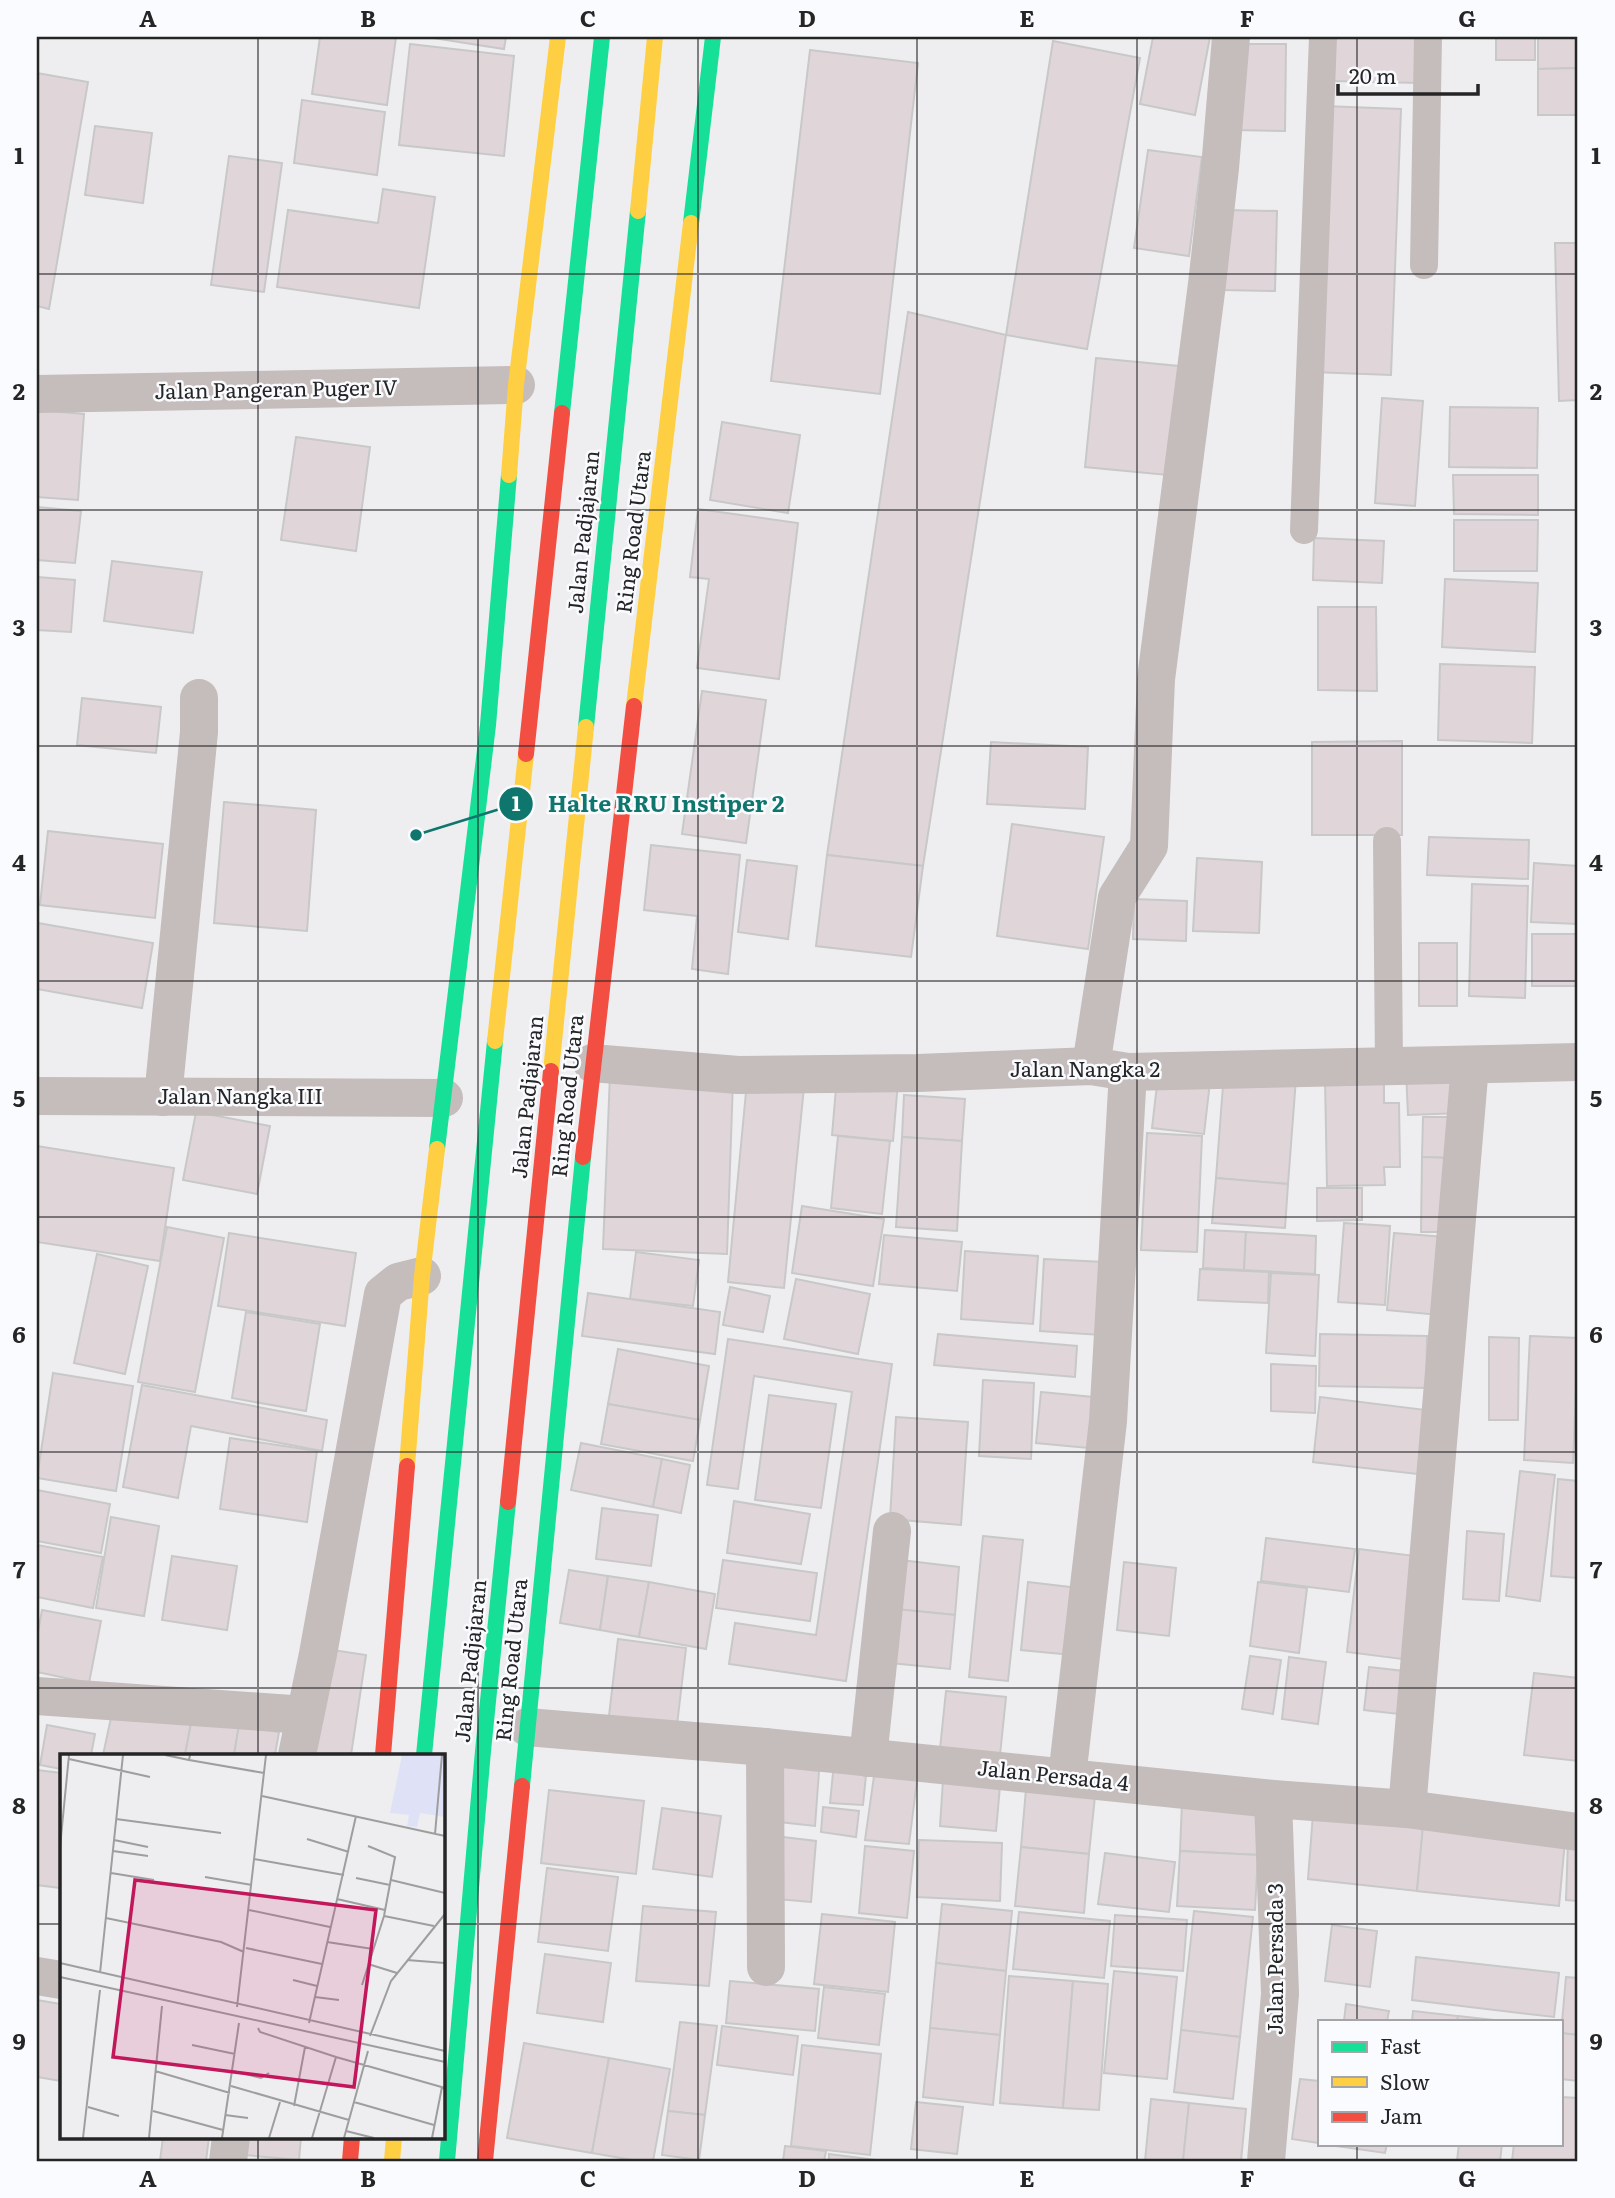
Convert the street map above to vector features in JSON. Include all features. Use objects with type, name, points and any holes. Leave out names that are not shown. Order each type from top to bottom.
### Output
[{"type":"highway","points":[[383,1754],[422,1276],[444,1098],[508,729],[516,385],[558,37]]},
{"type":"highway","name":"Jalan Padjajaran","points":[[428,1751],[441,1638],[508,729],[602,37]]},
{"type":"highway","name":"Jalan Padjajaran","points":[[447,2161],[477,1751],[655,37]]},
{"type":"highway","name":"Ring Road Utara","points":[[485,2161],[592,1063],[713,37]]},
{"type":"highway","points":[[350,2161],[352,2138]]},
{"type":"highway","points":[[392,2161],[394,2138]]},
{"type":"street","points":[[1067,1777],[1108,1421],[1109,1069],[1117,897],[1150,846],[1156,679],[1207,284],[1231,37]]},
{"type":"street","name":"Jalan Pangeran Puger IV","points":[[37,394],[516,385]]},
{"type":"street","points":[[163,1097],[197,746],[199,698]]},
{"type":"street","name":"Jalan Nangka 2","points":[[592,1063],[738,1075],[1578,1062]]},
{"type":"street","points":[[1407,1809],[1470,1065]]},
{"type":"street","name":"Jalan Nangka III","points":[[37,1096],[444,1098]]},
{"type":"street","points":[[297,1754],[383,1294],[398,1282],[422,1276]]},
{"type":"street","points":[[868,1758],[892,1531]]},
{"type":"street","points":[[37,1696],[305,1715]]},
{"type":"street","name":"Jalan Persada 4","points":[[527,1727],[765,1747],[1273,1799],[1407,1809],[1578,1832]]},
{"type":"street","points":[[765,1747],[766,1967]]},
{"type":"street","name":"Jalan Persada 3","points":[[1266,2161],[1280,1994],[1273,1799]]},
{"type":"street","points":[[37,1976],[60,1980]]},
{"type":"street","points":[[228,2161],[231,2138]]},
{"type":"lane","points":[[1304,530],[1323,37]]},
{"type":"lane","points":[[1424,265],[1429,37]]},
{"type":"lane","points":[[1387,841],[1389,1066]]},
{"type":"building","points":[[320,37],[396,37],[387,105],[312,94]]},
{"type":"building","points":[[427,37],[506,37],[504,49]]},
{"type":"building","points":[[1153,37],[1210,37],[1195,115],[1140,104]]},
{"type":"building","points":[[1332,37],[1422,37],[1421,83],[1331,81]]},
{"type":"building","points":[[1496,37],[1535,37],[1535,60],[1496,60]]},
{"type":"building","points":[[1538,37],[1578,37],[1578,68],[1538,69]]},
{"type":"building","points":[[1053,41],[1140,58],[1087,349],[1006,335]]},
{"type":"building","points":[[410,44],[514,56],[504,156],[399,145]]},
{"type":"building","points":[[1237,44],[1286,44],[1285,131],[1236,130]]},
{"type":"building","points":[[810,50],[918,63],[880,394],[771,381]]},
{"type":"building","points":[[1578,68],[1578,115],[1538,115],[1538,69]]},
{"type":"building","points":[[37,73],[88,82],[49,309],[37,306]]},
{"type":"building","points":[[302,100],[385,112],[377,175],[294,163]]},
{"type":"building","points":[[1323,106],[1401,109],[1391,375],[1313,372]]},
{"type":"building","points":[[95,126],[152,133],[143,203],[85,195]]},
{"type":"building","points":[[1148,150],[1202,157],[1189,256],[1134,248]]},
{"type":"building","points":[[229,156],[282,163],[264,292],[211,285]]},
{"type":"building","points":[[383,189],[435,197],[419,308],[277,287],[288,210],[378,223]]},
{"type":"building","points":[[1224,210],[1277,211],[1275,291],[1223,290]]},
{"type":"building","points":[[1555,243],[1578,243],[1578,400],[1559,401]]},
{"type":"building","points":[[908,312],[1006,335],[923,866],[827,855]]},
{"type":"building","points":[[1096,358],[1189,367],[1178,476],[1085,467]]},
{"type":"building","points":[[1382,398],[1423,401],[1415,506],[1375,503]]},
{"type":"building","points":[[1450,407],[1538,408],[1537,468],[1449,467]]},
{"type":"building","points":[[37,410],[84,414],[78,500],[37,497]]},
{"type":"building","points":[[722,422],[800,435],[788,513],[710,500]]},
{"type":"building","points":[[296,437],[370,447],[356,551],[281,540]]},
{"type":"building","points":[[1453,475],[1538,475],[1538,515],[1454,514]]},
{"type":"building","points":[[37,507],[81,511],[75,563],[37,560]]},
{"type":"building","points":[[698,509],[798,523],[779,679],[697,668],[709,579],[690,577]]},
{"type":"building","points":[[1454,520],[1538,520],[1537,571],[1454,571]]},
{"type":"building","points":[[1314,538],[1384,541],[1382,583],[1313,580]]},
{"type":"building","points":[[112,561],[202,572],[193,633],[104,621]]},
{"type":"building","points":[[37,577],[75,580],[71,632],[37,630]]},
{"type":"building","points":[[1445,579],[1538,583],[1535,652],[1442,647]]},
{"type":"building","points":[[1318,607],[1376,607],[1377,691],[1318,690]]},
{"type":"building","points":[[1440,664],[1535,667],[1532,743],[1438,740]]},
{"type":"building","points":[[702,691],[766,700],[746,843],[682,834]]},
{"type":"building","points":[[82,698],[161,707],[156,753],[77,745]]},
{"type":"building","points":[[1402,741],[1402,835],[1312,835],[1312,742]]},
{"type":"building","points":[[991,742],[1088,747],[1085,809],[987,804]]},
{"type":"building","points":[[224,802],[316,810],[307,931],[214,923]]},
{"type":"building","points":[[1012,824],[1104,837],[1088,949],[997,936]]},
{"type":"building","points":[[48,831],[163,844],[155,918],[40,905]]},
{"type":"building","points":[[1429,837],[1529,840],[1528,879],[1427,875]]},
{"type":"building","points":[[651,845],[740,855],[728,974],[692,969],[697,916],[644,910]]},
{"type":"building","points":[[827,855],[923,866],[911,957],[816,946]]},
{"type":"building","points":[[1197,858],[1262,862],[1259,933],[1193,931]]},
{"type":"building","points":[[747,860],[797,866],[788,939],[738,932]]},
{"type":"building","points":[[1534,863],[1578,866],[1578,924],[1531,922]]},
{"type":"building","points":[[1472,884],[1528,886],[1525,998],[1469,996]]},
{"type":"building","points":[[1134,899],[1187,901],[1186,941],[1133,939]]},
{"type":"building","points":[[38,923],[153,943],[142,1008],[37,989]]},
{"type":"building","points":[[1532,934],[1578,934],[1578,986],[1532,986]]},
{"type":"building","points":[[1419,943],[1457,943],[1457,1006],[1419,1006]]},
{"type":"building","points":[[838,1065],[899,1070],[893,1141],[832,1135]]},
{"type":"building","points":[[1460,1068],[1461,1113],[1408,1115],[1406,1070]]},
{"type":"building","points":[[748,1071],[805,1077],[784,1288],[728,1282]]},
{"type":"building","points":[[1224,1072],[1296,1078],[1288,1184],[1216,1178]]},
{"type":"building","points":[[610,1075],[733,1080],[727,1254],[603,1249]]},
{"type":"building","points":[[1158,1076],[1210,1082],[1204,1134],[1152,1128]]},
{"type":"building","points":[[1384,1076],[1384,1103],[1399,1103],[1400,1167],[1384,1167],[1385,1185],[1327,1186],[1325,1077]]},
{"type":"building","points":[[904,1095],[965,1099],[962,1141],[902,1137]]},
{"type":"building","points":[[196,1112],[270,1126],[257,1194],[183,1180]]},
{"type":"building","points":[[1423,1117],[1452,1117],[1451,1158],[1422,1157]]},
{"type":"building","points":[[1147,1133],[1202,1136],[1197,1252],[1141,1250]]},
{"type":"building","points":[[838,1136],[890,1141],[882,1214],[831,1208]]},
{"type":"building","points":[[902,1137],[962,1141],[957,1231],[896,1227]]},
{"type":"building","points":[[37,1146],[174,1168],[160,1261],[37,1242]]},
{"type":"building","points":[[1422,1157],[1451,1158],[1450,1232],[1421,1232]]},
{"type":"building","points":[[1216,1178],[1288,1184],[1285,1228],[1212,1223]]},
{"type":"building","points":[[1317,1188],[1362,1188],[1362,1220],[1317,1221]]},
{"type":"building","points":[[802,1206],[884,1219],[873,1286],[792,1273]]},
{"type":"building","points":[[1344,1223],[1390,1226],[1385,1305],[1338,1302]]},
{"type":"building","points":[[167,1227],[224,1238],[195,1392],[138,1382]]},
{"type":"building","points":[[1205,1230],[1246,1232],[1244,1270],[1203,1268]]},
{"type":"building","points":[[1246,1232],[1316,1236],[1315,1274],[1244,1270]]},
{"type":"building","points":[[229,1233],[356,1253],[345,1326],[218,1306]]},
{"type":"building","points":[[1394,1233],[1445,1237],[1439,1315],[1387,1310]]},
{"type":"building","points":[[884,1235],[962,1242],[957,1291],[879,1284]]},
{"type":"building","points":[[965,1251],[1038,1256],[1033,1324],[961,1319]]},
{"type":"building","points":[[636,1252],[699,1260],[693,1306],[630,1299]]},
{"type":"building","points":[[97,1254],[148,1266],[125,1374],[74,1363]]},
{"type":"building","points":[[1044,1259],[1104,1262],[1101,1335],[1040,1331]]},
{"type":"building","points":[[1200,1269],[1269,1272],[1268,1303],[1198,1300]]},
{"type":"building","points":[[1271,1273],[1319,1275],[1315,1356],[1266,1353]]},
{"type":"building","points":[[796,1279],[870,1294],[858,1354],[784,1339]]},
{"type":"building","points":[[730,1287],[770,1296],[763,1332],[723,1325]]},
{"type":"building","points":[[588,1293],[720,1312],[715,1354],[582,1336]]},
{"type":"building","points":[[246,1312],[320,1324],[306,1411],[232,1398]]},
{"type":"building","points":[[938,1334],[1077,1346],[1075,1377],[934,1365]]},
{"type":"building","points":[[1320,1334],[1427,1336],[1426,1388],[1319,1386]]},
{"type":"building","points":[[1530,1336],[1578,1338],[1573,1463],[1524,1460]]},
{"type":"building","points":[[1489,1337],[1519,1338],[1518,1420],[1489,1420]]},
{"type":"building","points":[[728,1339],[892,1364],[846,1681],[729,1664],[735,1623],[816,1635],[852,1392],[754,1376],[738,1489],[707,1485]]},
{"type":"building","points":[[618,1349],[709,1366],[700,1420],[608,1404]]},
{"type":"building","points":[[1271,1364],[1316,1366],[1315,1413],[1271,1411]]},
{"type":"building","points":[[53,1373],[133,1386],[116,1491],[37,1478]]},
{"type":"building","points":[[983,1380],[1034,1383],[1031,1459],[979,1456]]},
{"type":"building","points":[[142,1385],[327,1420],[322,1451],[191,1426],[178,1498],[123,1487]]},
{"type":"building","points":[[1041,1392],[1093,1397],[1088,1448],[1036,1443]]},
{"type":"building","points":[[769,1395],[836,1404],[821,1508],[755,1500]]},
{"type":"building","points":[[1320,1397],[1434,1411],[1426,1475],[1313,1462]]},
{"type":"building","points":[[608,1404],[700,1420],[693,1461],[601,1444]]},
{"type":"building","points":[[896,1417],[968,1422],[961,1525],[890,1519]]},
{"type":"building","points":[[230,1438],[317,1451],[307,1522],[220,1509]]},
{"type":"building","points":[[581,1443],[662,1459],[653,1507],[571,1490]]},
{"type":"building","points":[[662,1459],[690,1465],[681,1513],[653,1507]]},
{"type":"building","points":[[1520,1471],[1555,1475],[1540,1601],[1506,1596]]},
{"type":"building","points":[[1558,1479],[1578,1481],[1578,1578],[1551,1576]]},
{"type":"building","points":[[37,1490],[110,1504],[101,1553],[37,1541]]},
{"type":"building","points":[[734,1501],[810,1514],[801,1564],[727,1553]]},
{"type":"building","points":[[602,1508],[658,1515],[651,1566],[596,1559]]},
{"type":"building","points":[[111,1517],[159,1526],[144,1616],[96,1608]]},
{"type":"building","points":[[1467,1531],[1504,1534],[1499,1601],[1463,1599]]},
{"type":"building","points":[[983,1536],[1023,1540],[1008,1681],[969,1677]]},
{"type":"building","points":[[1266,1538],[1355,1549],[1349,1592],[1261,1581]]},
{"type":"building","points":[[37,1545],[103,1557],[93,1608],[37,1597]]},
{"type":"building","points":[[1359,1549],[1415,1556],[1402,1659],[1347,1652]]},
{"type":"building","points":[[172,1556],[237,1566],[227,1630],[162,1620]]},
{"type":"building","points":[[723,1560],[817,1573],[810,1621],[716,1608]]},
{"type":"building","points":[[900,1560],[959,1567],[955,1615],[896,1609]]},
{"type":"building","points":[[1124,1562],[1176,1568],[1169,1636],[1117,1630]]},
{"type":"building","points":[[569,1570],[608,1576],[600,1630],[560,1623]]},
{"type":"building","points":[[608,1576],[649,1582],[639,1637],[600,1630]]},
{"type":"building","points":[[649,1582],[715,1594],[706,1649],[639,1637]]},
{"type":"building","points":[[1028,1582],[1078,1588],[1072,1655],[1021,1650]]},
{"type":"building","points":[[1258,1582],[1307,1588],[1299,1653],[1250,1646]]},
{"type":"building","points":[[896,1609],[955,1615],[950,1669],[891,1663]]},
{"type":"building","points":[[42,1610],[101,1621],[89,1683],[37,1672],[37,1638]]},
{"type":"building","points":[[618,1639],[686,1648],[677,1725],[609,1716]]},
{"type":"building","points":[[326,1649],[366,1655],[351,1754],[311,1754]]},
{"type":"building","points":[[1250,1656],[1281,1660],[1273,1714],[1242,1709]]},
{"type":"building","points":[[1289,1657],[1326,1662],[1318,1724],[1282,1719]]},
{"type":"building","points":[[1369,1667],[1404,1671],[1399,1714],[1364,1710]]},
{"type":"building","points":[[1534,1673],[1578,1678],[1578,1761],[1524,1755]]},
{"type":"building","points":[[946,1691],[1006,1697],[1000,1755],[940,1749]]},
{"type":"building","points":[[114,1704],[192,1718],[185,1754],[103,1754]]},
{"type":"building","points":[[192,1718],[239,1725],[234,1754],[185,1754]]},
{"type":"building","points":[[47,1725],[95,1734],[91,1754],[60,1754],[60,1769],[40,1765]]},
{"type":"building","points":[[239,1725],[279,1732],[275,1754],[234,1754]]},
{"type":"building","points":[[834,1763],[867,1765],[863,1805],[830,1803]]},
{"type":"building","points":[[783,1767],[819,1771],[815,1826],[779,1822]]},
{"type":"building","points":[[37,1770],[60,1773],[60,1888],[37,1885]]},
{"type":"building","points":[[874,1776],[917,1780],[909,1844],[865,1840]]},
{"type":"building","points":[[943,1780],[1000,1786],[996,1831],[940,1826]]},
{"type":"building","points":[[1026,1789],[1095,1796],[1089,1854],[1021,1847]]},
{"type":"building","points":[[549,1790],[644,1801],[636,1874],[541,1863]]},
{"type":"building","points":[[1182,1803],[1261,1807],[1258,1855],[1180,1851]]},
{"type":"building","points":[[823,1807],[859,1811],[856,1837],[821,1832]]},
{"type":"building","points":[[662,1808],[721,1816],[712,1877],[653,1869]]},
{"type":"building","points":[[1313,1814],[1423,1826],[1417,1891],[1308,1879]]},
{"type":"building","points":[[1423,1826],[1565,1841],[1559,1906],[1417,1891]]},
{"type":"building","points":[[783,1837],[816,1841],[811,1902],[777,1899]]},
{"type":"building","points":[[919,1840],[1002,1843],[1000,1901],[917,1897]]},
{"type":"building","points":[[1568,1841],[1578,1841],[1578,1901],[1566,1900]]},
{"type":"building","points":[[865,1846],[914,1851],[907,1918],[859,1913]]},
{"type":"building","points":[[1021,1847],[1089,1854],[1084,1913],[1015,1906]]},
{"type":"building","points":[[1180,1851],[1258,1855],[1255,1910],[1177,1906]]},
{"type":"building","points":[[1105,1853],[1175,1862],[1169,1912],[1098,1904]]},
{"type":"building","points":[[547,1868],[618,1877],[608,1951],[538,1942]]},
{"type":"building","points":[[942,1904],[1012,1911],[1006,1971],[936,1963]]},
{"type":"building","points":[[643,1906],[716,1912],[709,1986],[636,1981]]},
{"type":"building","points":[[1194,1911],[1253,1917],[1240,2037],[1181,2030]]},
{"type":"building","points":[[1019,1912],[1110,1921],[1104,1978],[1013,1969]]},
{"type":"building","points":[[822,1914],[895,1922],[888,1992],[814,1984]]},
{"type":"building","points":[[1115,1915],[1187,1920],[1183,1971],[1111,1966]]},
{"type":"building","points":[[1332,1925],[1377,1931],[1370,1987],[1325,1981]]},
{"type":"building","points":[[545,1954],[611,1963],[603,2022],[537,2013]]},
{"type":"building","points":[[1416,1957],[1559,1973],[1554,2017],[1412,2000]]},
{"type":"building","points":[[936,1963],[1006,1971],[1000,2035],[930,2028]]},
{"type":"building","points":[[1114,1971],[1177,1977],[1167,2079],[1104,2073]]},
{"type":"building","points":[[1009,1976],[1073,1981],[1063,2108],[1000,2103]]},
{"type":"building","points":[[1566,1977],[1578,1978],[1578,2035],[1562,2033]]},
{"type":"building","points":[[730,1981],[819,1989],[815,2031],[726,2023]]},
{"type":"building","points":[[1073,1981],[1108,1984],[1099,2110],[1063,2108]]},
{"type":"building","points":[[824,1987],[885,1994],[879,2045],[818,2038]]},
{"type":"building","points":[[37,2000],[60,2004],[60,2081],[37,2077]]},
{"type":"building","points":[[1346,2004],[1389,2011],[1387,2020],[1344,2020]]},
{"type":"building","points":[[1413,2011],[1458,2016],[1457,2020],[1412,2020]]},
{"type":"building","points":[[1458,2016],[1494,2020],[1457,2020]]},
{"type":"building","points":[[680,2022],[717,2026],[705,2115],[668,2111]]},
{"type":"building","points":[[722,2026],[798,2036],[793,2075],[717,2065]]},
{"type":"building","points":[[930,2028],[1000,2035],[993,2105],[923,2097]]},
{"type":"building","points":[[1181,2030],[1240,2037],[1233,2099],[1174,2092]]},
{"type":"building","points":[[1562,2033],[1578,2035],[1578,2081],[1562,2079]]},
{"type":"building","points":[[524,2043],[609,2058],[592,2153],[507,2138]]},
{"type":"building","points":[[802,2045],[881,2054],[870,2155],[791,2146]]},
{"type":"building","points":[[609,2058],[670,2069],[653,2161],[592,2153]]},
{"type":"building","points":[[1300,2079],[1318,2081],[1318,2143],[1292,2139]]},
{"type":"building","points":[[1562,2097],[1578,2098],[1578,2161],[1512,2161],[1514,2146],[1562,2146]]},
{"type":"building","points":[[1151,2099],[1189,2103],[1183,2161],[1145,2161]]},
{"type":"building","points":[[916,2102],[963,2107],[957,2154],[911,2149]]},
{"type":"building","points":[[1189,2103],[1246,2109],[1241,2161],[1183,2161]]},
{"type":"building","points":[[668,2111],[705,2115],[699,2160],[662,2155]]},
{"type":"building","points":[[163,2138],[209,2138],[206,2161],[160,2161]]},
{"type":"building","points":[[245,2138],[301,2138],[299,2160],[244,2155]]},
{"type":"building","points":[[785,2146],[826,2151],[824,2161],[783,2161]]},
{"type":"building","points":[[1336,2146],[1387,2146],[1385,2153]]},
{"type":"building","points":[[1459,2146],[1502,2146],[1500,2161],[1457,2161]]},
{"type":"building","points":[[829,2154],[884,2161],[829,2161]]},
{"type":"traffic: fast","points":[[562,413],[602,37]]},
{"type":"traffic: fast","points":[[691,223],[713,37]]},
{"type":"traffic: fast","points":[[586,727],[638,211]]},
{"type":"traffic: fast","points":[[437,1149],[488,725],[509,475]]},
{"type":"traffic: fast","points":[[424,1754],[495,1041]]},
{"type":"traffic: fast","points":[[522,1786],[583,1157]]},
{"type":"traffic: fast","points":[[447,2161],[508,1502]]},
{"type":"traffic: slow","points":[[509,475],[516,385],[558,37]]},
{"type":"traffic: slow","points":[[638,211],[655,37]]},
{"type":"traffic: slow","points":[[634,706],[691,223]]},
{"type":"traffic: slow","points":[[551,1071],[586,727]]},
{"type":"traffic: slow","points":[[495,1041],[526,754]]},
{"type":"traffic: slow","points":[[407,1466],[422,1276],[437,1149]]},
{"type":"traffic: slow","points":[[392,2161],[394,2138]]},
{"type":"traffic: jam","points":[[526,754],[562,413]]},
{"type":"traffic: jam","points":[[583,1157],[634,706]]},
{"type":"traffic: jam","points":[[508,1502],[551,1071]]},
{"type":"traffic: jam","points":[[383,1754],[407,1466]]},
{"type":"traffic: jam","points":[[485,2161],[522,1786]]},
{"type":"traffic: jam","points":[[350,2161],[352,2138]]},
{"type":"place","name":"Halte RRU Instiper 2","points":[[416,835]]}]
